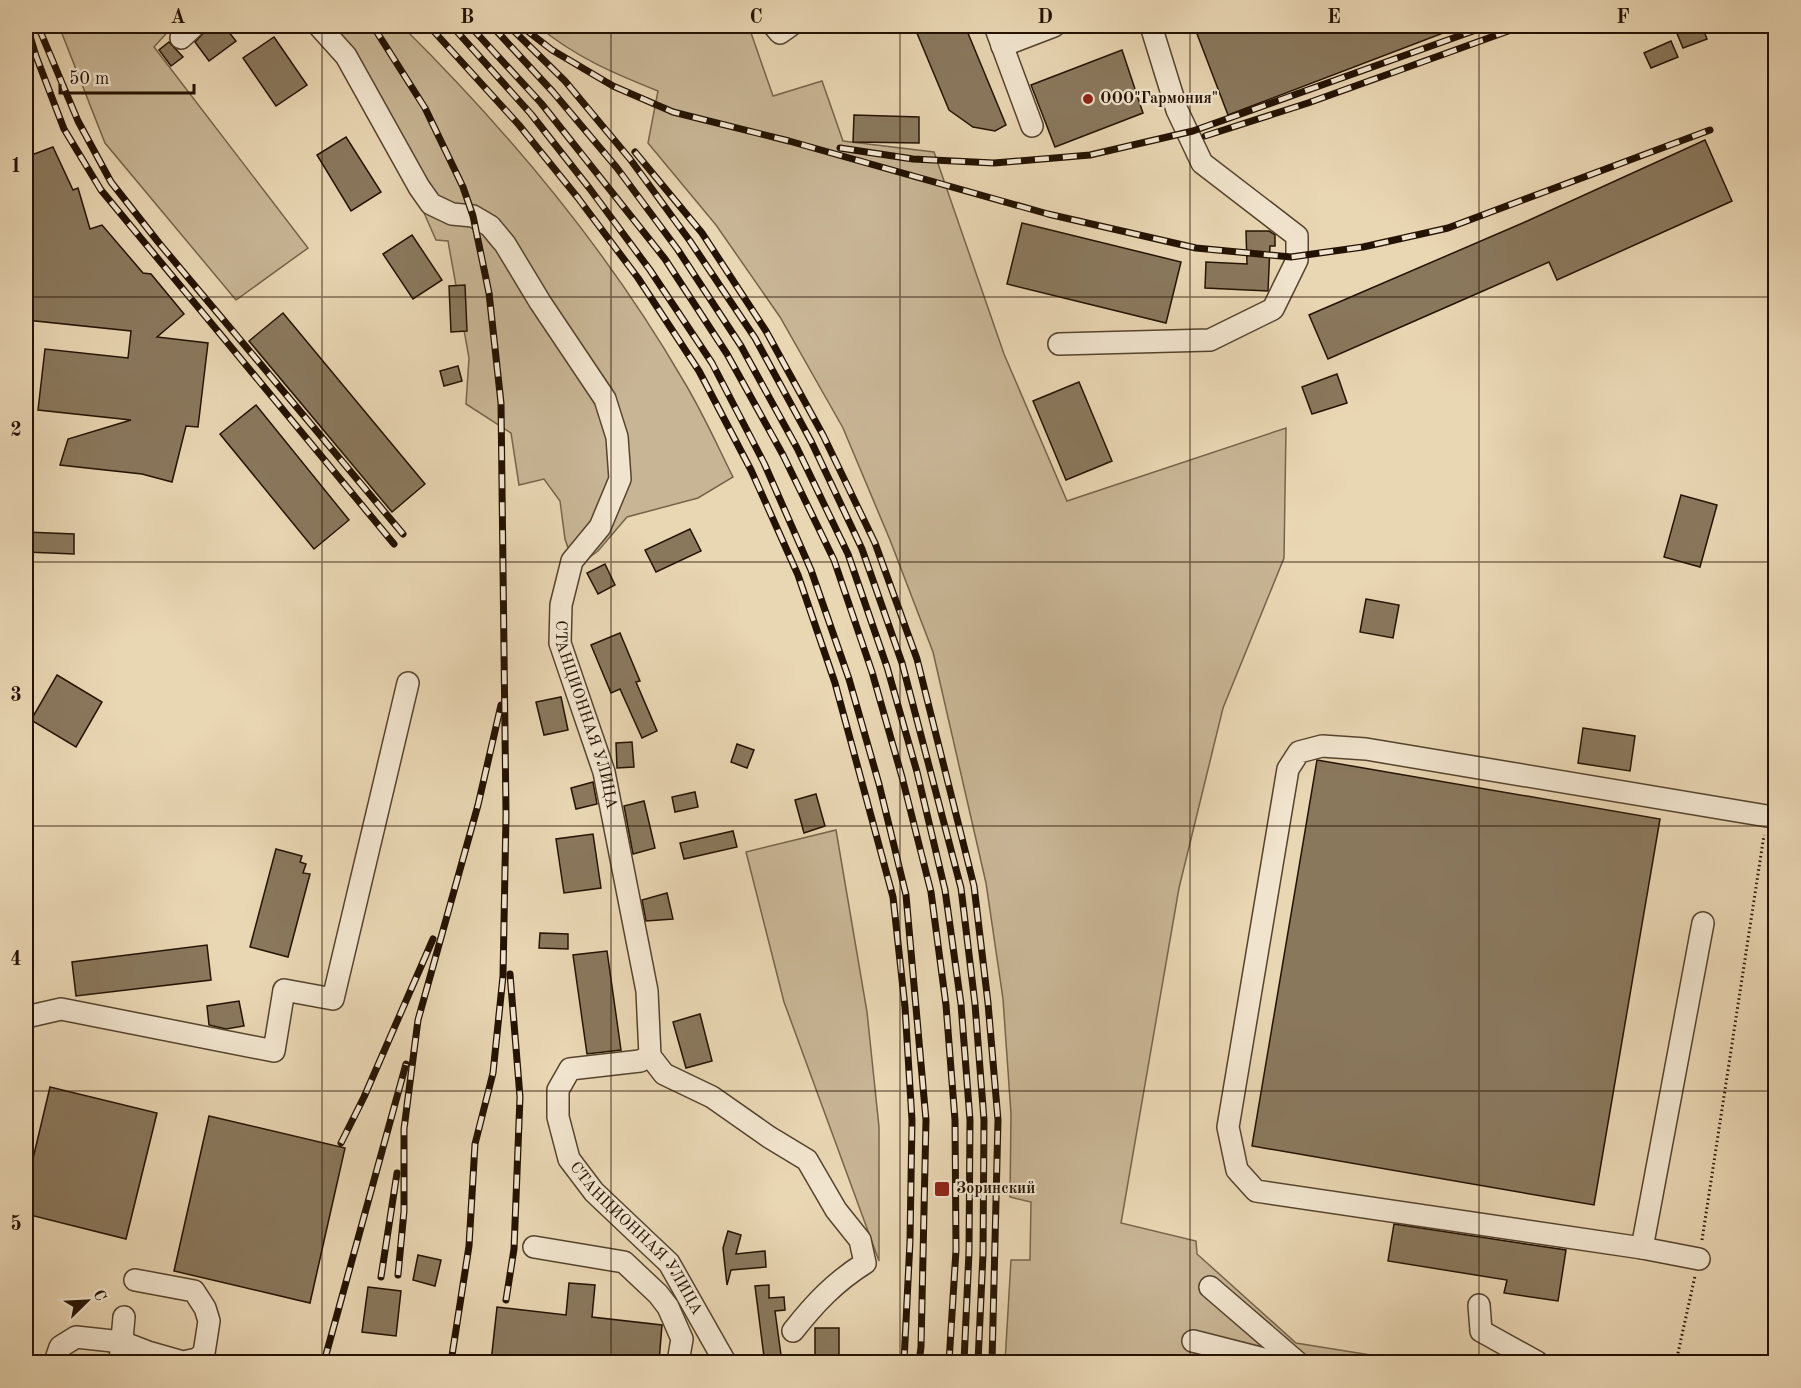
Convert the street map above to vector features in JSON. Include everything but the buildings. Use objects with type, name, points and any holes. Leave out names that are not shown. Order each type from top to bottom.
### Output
[{"type":"street","name":"СТАНЦИОННАЯ УЛИЦА","points":[[319,26],[346,56],[419,187],[431,204],[452,213],[473,216],[490,226],[505,244],[540,302],[605,399],[617,436],[620,479],[600,527],[572,561],[561,605],[560,643],[604,772],[647,991],[650,1056],[639,1061],[570,1069],[558,1090],[558,1117],[569,1159],[594,1192],[669,1263],[725,1362]]},
{"type":"street","points":[[774,26],[780,33],[790,26]]},
{"type":"street","points":[[995,26],[1032,126]]},
{"type":"street","points":[[1002,45],[1054,26]]},
{"type":"street","points":[[1059,344],[1210,340],[1273,309],[1297,260],[1297,236],[1202,163],[1177,110],[1152,26]]},
{"type":"street","points":[[26,1017],[61,1009],[274,1051],[284,990],[333,999],[408,683]]},
{"type":"street","points":[[1699,1259],[1642,1248],[1256,1191],[1237,1170],[1228,1127],[1288,769],[1299,752],[1322,746],[1366,749],[1767,816]]},
{"type":"street","points":[[1642,1248],[1703,922]]},
{"type":"street","points":[[650,1056],[664,1074],[712,1097],[769,1137],[807,1160],[836,1210],[860,1240],[865,1263],[844,1276],[819,1299],[793,1331]]},
{"type":"street","points":[[534,1247],[624,1262],[658,1294],[668,1307],[682,1339],[678,1362]]},
{"type":"street","points":[[55,1362],[60,1347],[76,1337],[121,1352],[148,1352],[183,1362],[197,1359],[204,1353],[209,1321],[205,1308],[194,1291],[135,1280]]},
{"type":"street","points":[[1210,1287],[1297,1362]]},
{"type":"street","points":[[1479,1305],[1481,1331],[1537,1362]]},
{"type":"street","points":[[121,1352],[124,1317]]},
{"type":"street","points":[[1193,1341],[1276,1362]]},
{"type":"path","points":[[1676,1362],[1699,1259],[1776,766]]},
{"type":"shaded area","points":[[59,26],[173,26],[154,47],[308,248],[236,300],[105,143]]},
{"type":"shaded area","points":[[309,26],[402,26],[442,66],[518,150],[589,238],[622,284],[690,392],[733,477],[698,498],[627,517],[598,551],[575,568],[565,539],[560,501],[544,479],[519,485],[511,433],[466,404],[469,358],[448,241],[436,240],[417,197],[342,62]]},
{"type":"shaded area","points":[[538,26],[746,26],[750,30],[773,96],[822,81],[843,141],[934,152],[1004,354],[1067,501],[1286,428],[1284,558],[1223,708],[1179,888],[1121,1223],[1196,1241],[1197,1254],[1296,1343],[1414,1362],[1005,1362],[1011,1260],[1030,1260],[1031,1202],[1010,1197],[1011,1114],[1003,999],[986,883],[933,652],[890,540],[843,428],[780,317],[716,225],[648,143],[658,91],[595,63],[566,47]]},
{"type":"shaded area","points":[[836,830],[867,1012],[879,1127],[879,1261],[784,1002],[746,852]]},
{"type":"railway","points":[[27,26],[64,129],[101,190],[394,544]]},
{"type":"railway","points":[[38,26],[78,121],[111,182],[159,243],[403,534]]},
{"type":"railway","points":[[373,26],[425,108],[463,187],[473,216],[489,293],[501,403],[506,815],[503,976],[493,1073],[475,1144],[469,1246],[451,1362]]},
{"type":"railway","points":[[429,26],[519,125],[638,278],[699,371],[751,470],[798,575],[835,683],[893,897],[905,1007],[912,1120],[910,1241],[904,1362]]},
{"type":"railway","points":[[452,26],[531,114],[590,189],[650,270],[712,363],[764,463],[811,570],[849,679],[879,784],[906,895],[926,1120],[919,1362]]},
{"type":"railway","points":[[470,26],[541,103],[665,259],[727,354],[783,455],[834,560],[872,672],[931,892],[946,1005],[955,1120],[956,1250],[949,1362]]},
{"type":"railway","points":[[492,26],[553,92],[617,168],[678,250],[741,346],[797,448],[848,554],[887,667],[917,772],[945,890],[961,1004],[970,1120],[969,1252],[964,1362]]},
{"type":"railway","points":[[509,26],[565,81],[630,159],[690,241],[755,338],[811,441],[862,549],[902,663],[961,888],[975,1004],[984,1120],[983,1254],[978,1362]]},
{"type":"railway","points":[[521,26],[552,50],[613,86],[673,112],[789,141],[1048,214],[1196,248],[1291,257],[1363,247],[1448,228],[1710,130]]},
{"type":"railway","points":[[840,148],[913,159],[994,163],[1090,155],[1193,131],[1487,26]]},
{"type":"railway","points":[[1205,136],[1308,103],[1522,26]]},
{"type":"railway","points":[[635,152],[702,233],[766,331],[823,435],[875,543],[917,659],[974,886],[988,1003],[998,1120],[992,1362]]},
{"type":"railway","points":[[398,1275],[404,1211],[404,1129],[418,1020],[478,805],[501,705]]},
{"type":"railway","points":[[341,1143],[364,1097],[433,939]]},
{"type":"railway","points":[[506,1300],[514,1249],[520,1097],[510,974]]},
{"type":"railway","points":[[324,1362],[406,1064]]},
{"type":"railway","points":[[381,1277],[397,1173]]},
{"type":"place","name":"ООО\"Гармония\"","points":[[1088,99]]},
{"type":"place","name":"Зоринский","points":[[942,1189]]}]
